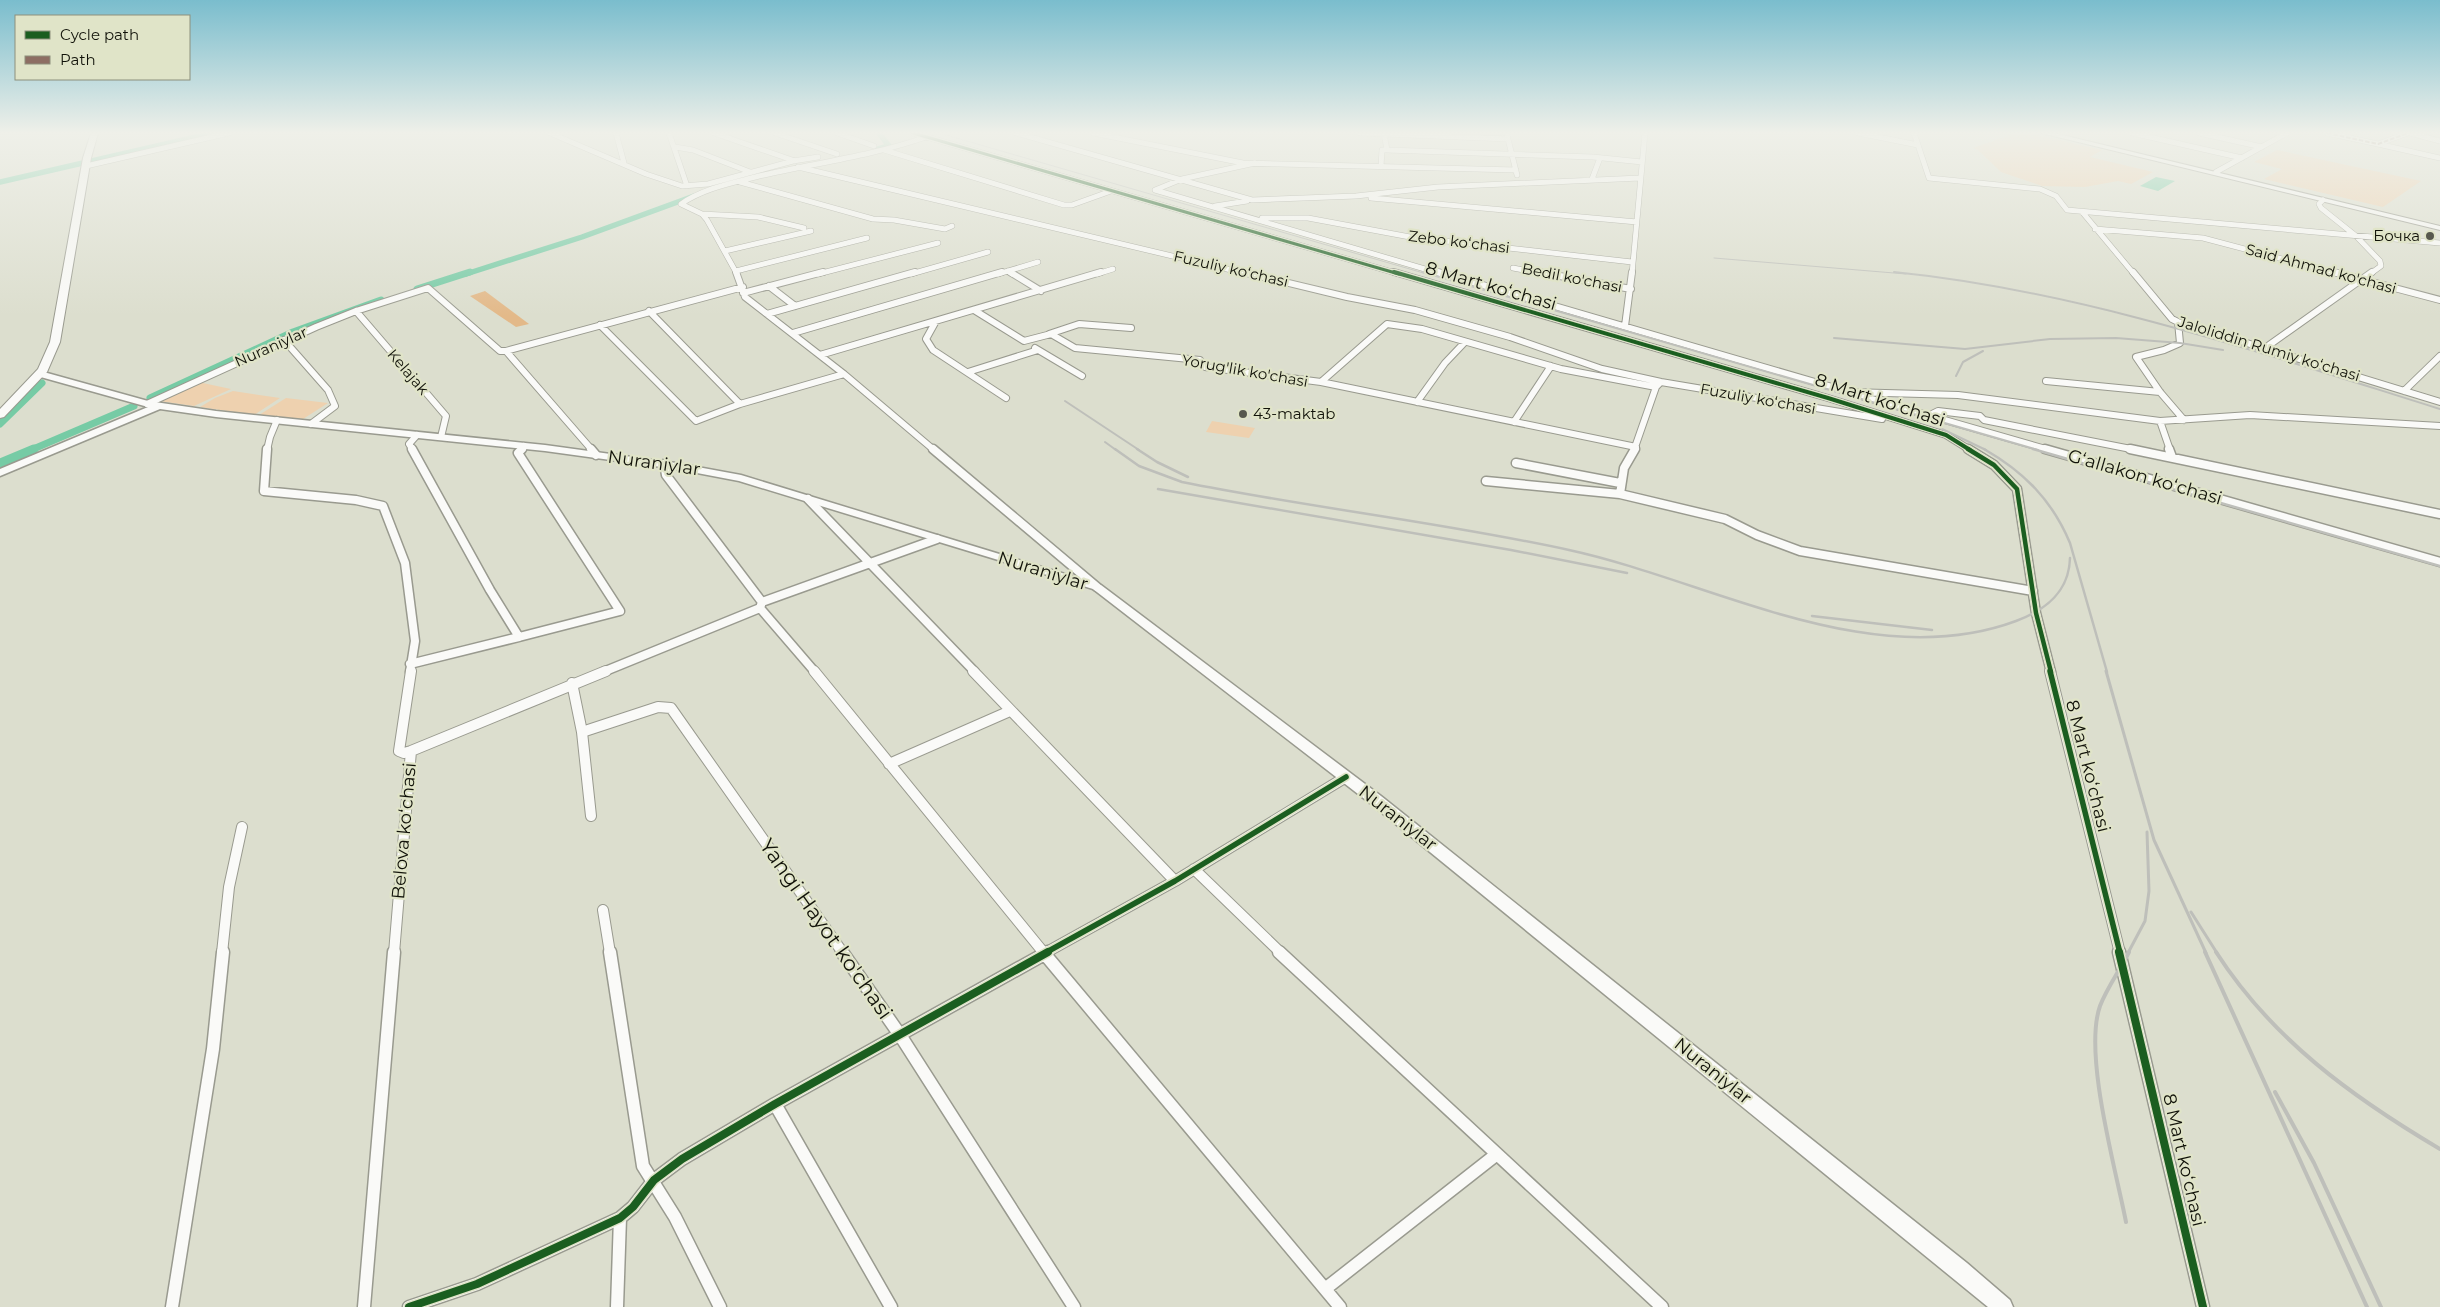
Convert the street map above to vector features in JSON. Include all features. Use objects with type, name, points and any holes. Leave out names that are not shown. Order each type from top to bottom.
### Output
[{"type":"main road","points":[[0,415],[40,374],[55,342],[81,194]]},
{"type":"main road","points":[[2299,194],[2440,226]]},
{"type":"main road","points":[[2307,194],[2440,226]]},
{"type":"main road","name":"Nuraniylar","points":[[40,374],[153,405],[311,424],[524,446],[664,464],[741,478],[1097,587],[1346,777],[1960,1270],[2003,1307]]},
{"type":"main road","points":[[0,473],[153,405]]},
{"type":"street","points":[[701,194],[681,202],[702,214],[758,217],[804,228]]},
{"type":"street","points":[[783,194],[872,219],[894,220],[944,229],[952,226]]},
{"type":"street","name":"Fuzuliy koʻchasi","points":[[920,194],[1347,297],[1415,310],[1510,337],[1587,365],[1658,384]]},
{"type":"street","points":[[1028,194],[1064,205],[1072,205],[1103,194]]},
{"type":"street","name":"8 Mart koʻchasi","points":[[1121,194],[1789,386],[1946,435],[1994,464],[2017,490],[2036,614],[2142,1044],[2204,1307]]},
{"type":"street","points":[[1169,194],[1849,392],[1958,395],[2160,420],[2250,415],[2440,426]]},
{"type":"street","points":[[1232,194],[1252,200]]},
{"type":"street","points":[[1213,206],[1252,200],[1374,194]]},
{"type":"street","points":[[1625,326],[1631,289],[1639,194]]},
{"type":"street","points":[[2051,194],[2056,196],[2067,210],[2083,213],[2440,243]]},
{"type":"street","points":[[1356,196],[1637,222]]},
{"type":"street","points":[[2265,348],[2381,266],[2380,262],[2356,236],[2321,208],[2319,204],[2324,200]]},
{"type":"street","name":"Jaloliddin Rumiy koʻchasi","points":[[2083,213],[2172,319],[2440,402]]},
{"type":"street","points":[[702,214],[736,271],[745,297],[820,354],[1097,587]]},
{"type":"street","name":"Zebo koʻchasi","points":[[1256,219],[1308,218],[1410,237],[1632,262]]},
{"type":"street","points":[[2202,223],[2203,238]]},
{"type":"street","name":"Said Ahmad ko'chasi","points":[[2096,229],[2203,238],[2440,300]]},
{"type":"street","points":[[725,251],[811,231]]},
{"type":"street","points":[[736,271],[867,238]]},
{"type":"street","points":[[506,351],[650,312],[743,290],[769,286],[938,243]]},
{"type":"street","points":[[767,314],[988,252]]},
{"type":"street","points":[[793,333],[1038,262]]},
{"type":"street","name":"Bedil ko'chasi","points":[[1513,268],[1631,289]]},
{"type":"street","points":[[820,354],[1113,269]]},
{"type":"street","points":[[1008,271],[1041,291]]},
{"type":"street","points":[[769,286],[795,306]]},
{"type":"street","name":"Nuraniylar","points":[[153,405],[284,340],[356,311],[428,288],[500,351],[506,351],[596,455]]},
{"type":"street","points":[[974,310],[1082,376]]},
{"type":"street","name":"Kelajak","points":[[356,311],[446,416],[441,437]]},
{"type":"street","points":[[650,312],[740,404]]},
{"type":"street","points":[[936,321],[926,339],[932,350],[1006,398]]},
{"type":"street","points":[[2178,322],[2180,343],[2164,350],[2136,357],[2160,392],[2184,420]]},
{"type":"street","points":[[1024,341],[1079,324],[1131,328]]},
{"type":"street","name":"Fuzuliy koʻchasi","points":[[1321,382],[1387,324],[1422,330],[1551,366],[1915,425]]},
{"type":"street","points":[[600,325],[696,420],[740,404],[844,374]]},
{"type":"street","name":"Yorug'lik ko'chasi","points":[[1049,334],[1075,348],[1200,360],[1205,367],[1316,383],[1321,382]]},
{"type":"street","points":[[284,340],[328,390],[335,406],[311,424]]},
{"type":"street","points":[[1417,402],[1445,363],[1464,343]]},
{"type":"street","points":[[968,372],[1038,350]]},
{"type":"street","points":[[2404,391],[2440,356]]},
{"type":"street","points":[[1514,422],[1551,366]]},
{"type":"street","points":[[1321,382],[1636,447]]},
{"type":"street","points":[[2046,382],[2160,392]]},
{"type":"street","points":[[1620,494],[1620,483],[1624,468],[1636,447],[1658,384]]},
{"type":"street","name":"Gʻallakon koʻchasi","points":[[1849,392],[2440,562]]},
{"type":"street","points":[[1928,416],[1938,411],[1980,416],[1984,420],[2025,430],[2172,457],[2440,514]]},
{"type":"street","name":"Belova koʻchasi","points":[[277,420],[271,430],[266,458],[264,490],[356,500],[383,506],[405,563],[413,612],[415,641],[410,664],[399,751],[404,753],[411,750],[364,1307]]},
{"type":"street","points":[[2160,420],[2172,457]]},
{"type":"street","points":[[418,435],[409,444],[429,476],[494,601],[519,638]]},
{"type":"street","points":[[410,664],[620,611],[518,453],[524,446]]},
{"type":"street","points":[[1516,463],[1620,483]]},
{"type":"street","points":[[664,464],[666,475],[761,605],[1045,954],[1340,1307]]},
{"type":"street","points":[[1486,481],[1620,494],[1725,519],[1757,535],[1800,551],[2033,591]]},
{"type":"street","points":[[808,499],[1175,881]]},
{"type":"street","points":[[411,750],[761,605],[937,539]]},
{"type":"street","points":[[572,684],[582,732],[591,816]]},
{"type":"street","name":"Yangi Hayot ko'chasi","points":[[582,732],[658,707],[671,708],[900,1035],[1074,1307]]},
{"type":"street","points":[[890,764],[1010,711]]},
{"type":"street","points":[[409,1307],[476,1284],[620,1218],[633,1207],[654,1180],[682,1159],[775,1104],[1175,881],[1346,777]]},
{"type":"street","points":[[172,1307],[213,1049],[229,887],[242,827]]},
{"type":"street","points":[[1194,869],[1303,975],[1662,1307]]},
{"type":"street","points":[[603,910],[644,1166],[654,1180],[695,1254],[720,1307]]},
{"type":"street","points":[[775,1104],[891,1307]]},
{"type":"street","points":[[1325,1289],[1394,1237],[1497,1154]]},
{"type":"street","points":[[617,1307],[620,1218]]},
{"type":"shaded area","points":[[2328,194],[2402,194],[2383,207]]},
{"type":"shaded area","points":[[485,291],[529,324],[516,327],[470,296]]},
{"type":"shaded area","points":[[198,382],[231,389],[194,406],[159,401]]},
{"type":"shaded area","points":[[233,391],[280,398],[254,415],[200,407],[215,398]]},
{"type":"shaded area","points":[[286,398],[328,403],[303,419],[259,415]]},
{"type":"shaded area","points":[[1212,421],[1255,428],[1249,438],[1206,432]]},
{"type":"waterway","points":[[466,274],[582,237],[694,196]]},
{"type":"waterway","points":[[417,289],[470,272]]},
{"type":"waterway","points":[[150,398],[293,332],[381,300]]},
{"type":"waterway","points":[[0,424],[42,383]]},
{"type":"waterway","points":[[31,450],[134,406]]},
{"type":"waterway","points":[[0,463],[34,449]]},
{"type":"railway","points":[[1150,194],[1427,274]]},
{"type":"railway","points":[[1714,258],[1906,274]]},
{"type":"railway","points":[[1422,272],[2038,450]]},
{"type":"railway","points":[[1894,272],[1964,281],[2102,309],[2238,346],[2440,409]]},
{"type":"railway","points":[[1834,338],[1965,349],[2050,339],[2116,338],[2180,343],[2223,350]]},
{"type":"railway","points":[[1956,376],[1963,362],[1983,351]]},
{"type":"railway","points":[[1065,401],[1139,450]]},
{"type":"railway","points":[[1940,428],[1984,449]]},
{"type":"railway","points":[[1105,442],[1116,450]]},
{"type":"railway","points":[[1115,449],[1139,466],[1182,482],[1279,500],[1473,531],[1569,550],[1622,564],[1790,617],[1847,630],[1905,637],[1961,635],[2027,617],[2046,605],[2060,590],[2069,570],[2070,558]]},
{"type":"railway","points":[[1137,449],[1157,462],[1188,477]]},
{"type":"railway","points":[[1984,449],[2012,467],[2035,488],[2055,513],[2070,543],[2107,672]]},
{"type":"railway","points":[[2033,449],[2440,566]]},
{"type":"railway","points":[[1158,489],[1511,550],[1627,573]]},
{"type":"railway","points":[[1812,616],[1932,630]]},
{"type":"railway","points":[[2106,671],[2154,840],[2206,953]]},
{"type":"railway","points":[[2128,953],[2145,921],[2149,891],[2147,832]]},
{"type":"railway","points":[[2191,912],[2217,953]]},
{"type":"railway","points":[[2126,1222],[2103,1113],[2095,1053],[2096,1027],[2100,1006],[2129,952]]},
{"type":"railway","points":[[2205,952],[2367,1307]]},
{"type":"railway","points":[[2216,952],[2262,1012],[2316,1064],[2376,1109],[2440,1149]]},
{"type":"railway","points":[[2275,1092],[2314,1163],[2381,1307]]},
{"type":"cycle path","points":[[1124,194],[1828,398],[1946,435],[1994,465],[2017,489],[2036,613],[2142,1044],[2203,1307]]},
{"type":"cycle path","points":[[409,1307],[477,1284],[620,1218],[633,1207],[654,1180],[682,1159],[775,1104],[1175,881],[1346,777]]},
{"type":"place","name":"Бочка","points":[[2430,236]]},
{"type":"place","name":"43-maktab","points":[[1243,414]]}]
